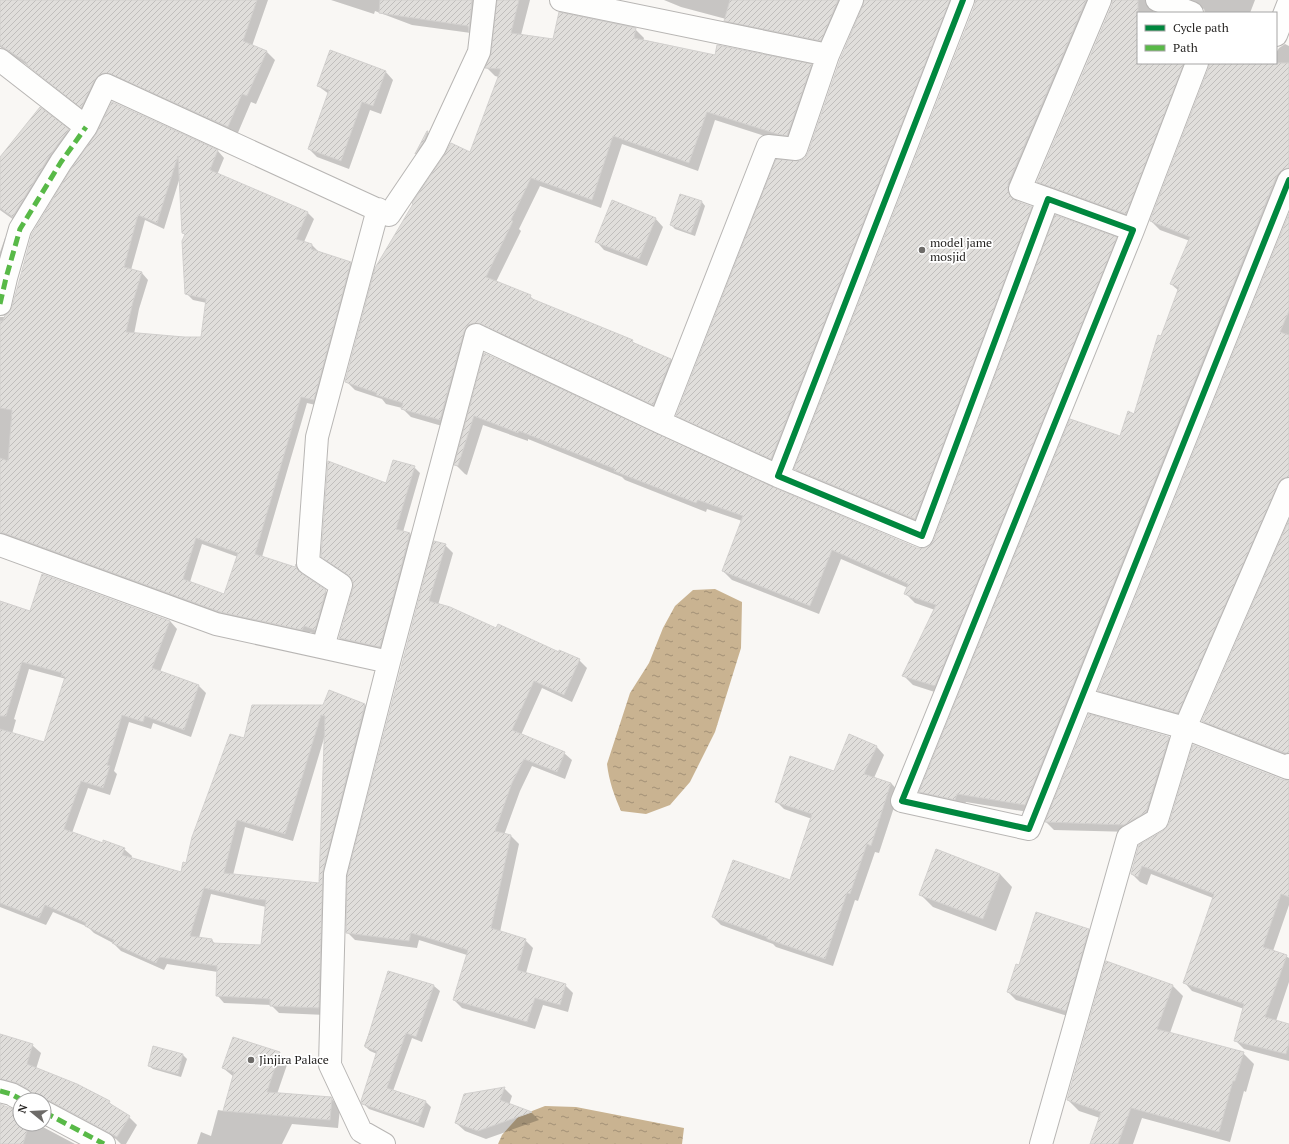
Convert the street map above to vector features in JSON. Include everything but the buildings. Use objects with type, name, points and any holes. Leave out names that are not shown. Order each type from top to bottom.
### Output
[{"type":"street","points":[[0,304],[20,229],[61,162],[86,127],[106,85],[389,215],[435,146],[479,52],[484,0]]},
{"type":"street","points":[[561,0],[828,55]]},
{"type":"street","points":[[660,422],[768,146],[796,149],[828,55],[852,0]]},
{"type":"street","points":[[778,476],[963,0]]},
{"type":"street","points":[[1100,0],[1020,189],[1133,230]]},
{"type":"street","points":[[1157,0],[1189,12]]},
{"type":"street","points":[[1277,32],[1289,2]]},
{"type":"street","points":[[1277,40],[1289,46]]},
{"type":"street","points":[[0,60],[86,127]]},
{"type":"street","points":[[1196,64],[1133,230],[902,801],[1029,829],[1289,180]]},
{"type":"street","points":[[384,1144],[361,1131],[330,1065],[335,874],[389,662],[476,335],[778,476],[922,536],[1048,199]]},
{"type":"street","points":[[322,647],[341,585],[308,563],[317,437],[378,210]]},
{"type":"street","points":[[1041,1144],[1128,837],[1157,820],[1185,728],[1289,489]]},
{"type":"street","points":[[0,545],[216,624],[389,662]]},
{"type":"street","points":[[1081,699],[1185,728],[1288,768],[1289,765]]},
{"type":"street","points":[[0,1091],[12,1095]]},
{"type":"street","points":[[52,1116],[104,1144]]},
{"type":"water","points":[[715,589],[742,602],[741,648],[715,732],[690,782],[670,805],[646,814],[621,811],[612,788],[607,764],[630,693],[649,663],[663,628],[675,606],[693,590]]},
{"type":"water","points":[[545,1106],[576,1107],[684,1128],[682,1144],[498,1144],[502,1135],[519,1116]]},
{"type":"marked path","points":[[0,304],[20,229],[61,162],[86,127]]},
{"type":"marked path","points":[[0,1091],[12,1095]]},
{"type":"marked path","points":[[52,1116],[104,1144]]},
{"type":"cycle path","points":[[963,0],[778,476],[922,536],[1048,199],[1133,230],[902,801],[1029,829],[1289,180]]},
{"type":"place","name":"model jame mosjid","points":[[922,250]]},
{"type":"place","name":"Jinjira Palace","points":[[251,1060]]}]
